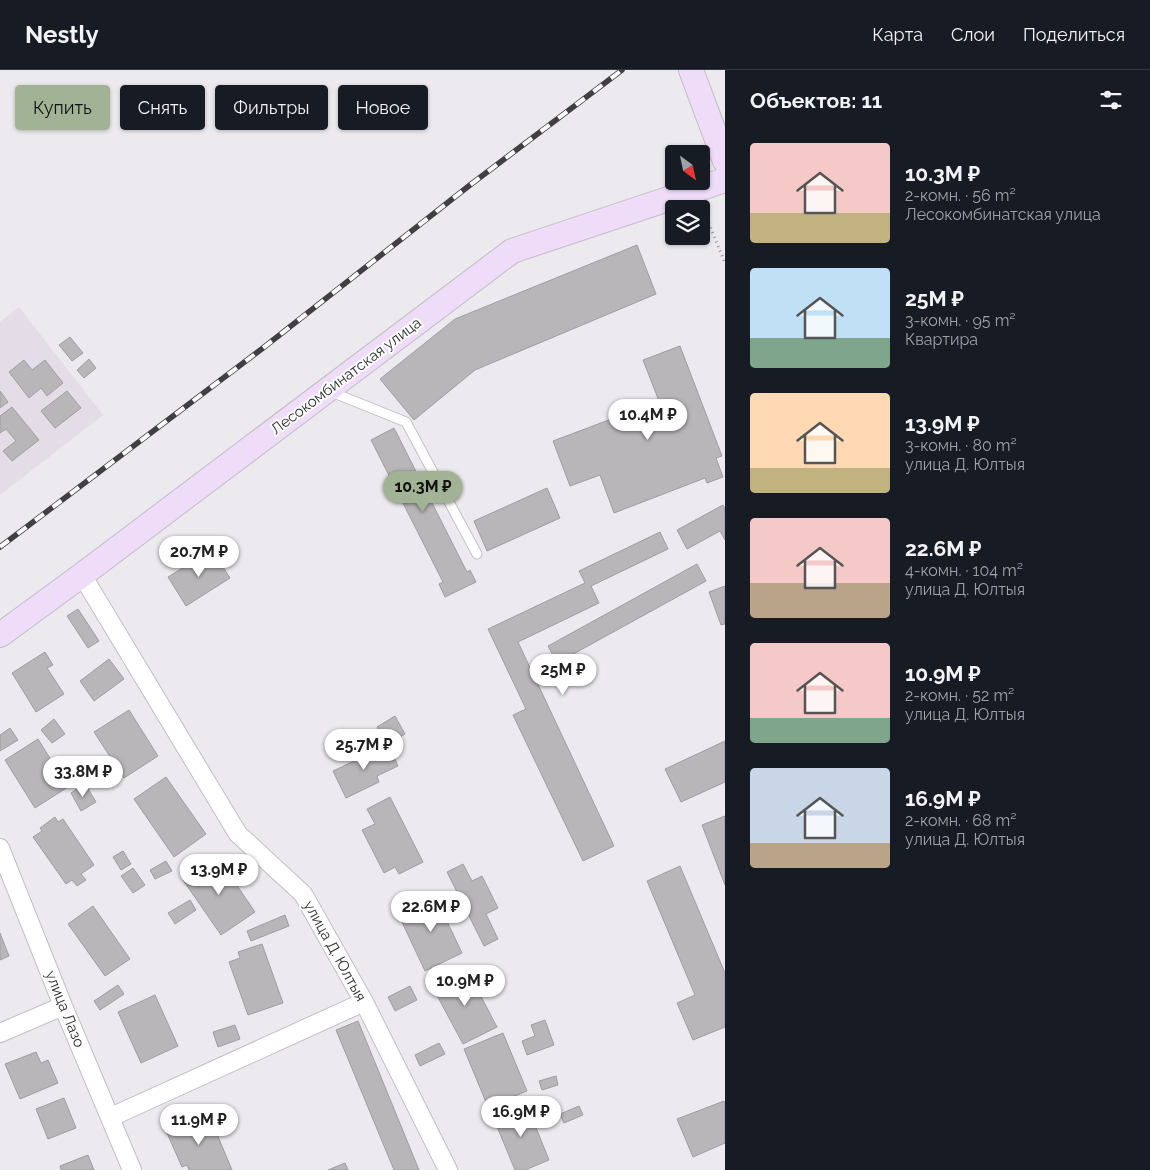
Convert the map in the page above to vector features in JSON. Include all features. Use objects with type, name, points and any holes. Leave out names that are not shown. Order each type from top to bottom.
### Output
[{"type":"main road","points":[[691,70],[725,161]]},
{"type":"main road","name":"Лесокомбинатская улица","points":[[710,185],[725,180]]},
{"type":"main road","name":"Лесокомбинатская улица","points":[[0,635],[512,251],[695,190]]},
{"type":"street","name":"улица Д. Юлтыя","points":[[82,575],[238,834],[303,894],[364,1002],[448,1170]]},
{"type":"street","name":"улица Лазо","points":[[0,848],[132,1170]]},
{"type":"street","points":[[111,1117],[364,1002]]},
{"type":"street","points":[[0,1033],[64,1006]]},
{"type":"lane","points":[[327,390],[406,422],[477,554]]},
{"type":"path","points":[[695,190],[725,263]]},
{"type":"shaded area","points":[[19,307],[103,415],[0,495],[0,322]]},
{"type":"building","points":[[637,245],[656,294],[475,370],[414,420],[380,379],[455,319]]},
{"type":"building","points":[[70,337],[83,353],[72,361],[59,345]]},
{"type":"building","points":[[680,346],[722,456],[716,458],[723,477],[707,483],[705,478],[614,513],[600,475],[570,486],[553,441],[659,401],[643,360]]},
{"type":"building","points":[[89,359],[96,368],[84,378],[77,370]]},
{"type":"building","points":[[24,360],[32,370],[45,360],[63,383],[47,396],[41,388],[29,398],[9,372]]},
{"type":"building","points":[[0,391],[8,402],[0,408]]},
{"type":"building","points":[[67,391],[81,408],[55,428],[41,411]]},
{"type":"building","points":[[12,407],[39,440],[12,461],[3,451],[16,441],[6,429],[0,433],[0,416]]},
{"type":"building","points":[[394,428],[467,572],[470,570],[476,582],[445,597],[439,584],[443,582],[371,440]]},
{"type":"building","points":[[547,488],[560,518],[487,551],[474,521]]},
{"type":"building","points":[[723,505],[725,508],[725,540],[720,531],[687,549],[677,530]]},
{"type":"building","points":[[660,532],[668,549],[591,586],[599,603],[518,642],[614,846],[583,861],[513,715],[526,709],[488,629],[585,583],[579,571]]},
{"type":"building","points":[[212,550],[230,578],[186,606],[168,577]]},
{"type":"building","points":[[697,564],[706,581],[557,663],[548,646]]},
{"type":"building","points":[[725,586],[725,624],[721,625],[709,592]]},
{"type":"building","points":[[78,609],[99,641],[88,648],[67,616]]},
{"type":"building","points":[[45,652],[53,665],[47,668],[64,694],[36,712],[12,673]]},
{"type":"building","points":[[109,659],[124,679],[94,701],[80,681]]},
{"type":"building","points":[[129,710],[158,756],[124,778],[94,732]]},
{"type":"building","points":[[395,716],[405,734],[387,745],[377,727]]},
{"type":"building","points":[[54,719],[65,734],[52,743],[41,730]]},
{"type":"building","points":[[10,728],[18,740],[0,751],[0,735]]},
{"type":"building","points":[[38,739],[68,787],[35,808],[5,760]]},
{"type":"building","points":[[725,741],[725,782],[681,802],[665,769]]},
{"type":"building","points":[[366,748],[372,759],[391,750],[398,766],[377,776],[379,782],[346,798],[333,771],[354,761],[351,755]]},
{"type":"building","points":[[105,772],[109,779],[97,786],[93,779]]},
{"type":"building","points":[[166,777],[206,834],[174,857],[134,799]]},
{"type":"building","points":[[85,784],[96,802],[81,811],[71,793]]},
{"type":"building","points":[[390,797],[423,862],[399,874],[395,867],[384,873],[362,830],[375,824],[367,809]]},
{"type":"building","points":[[725,816],[725,885],[702,825]]},
{"type":"building","points":[[55,817],[58,822],[63,819],[94,865],[81,874],[86,880],[77,886],[72,880],[66,884],[33,837],[42,831],[40,828]]},
{"type":"building","points":[[123,851],[131,864],[121,870],[113,857]]},
{"type":"building","points":[[217,856],[255,912],[221,935],[183,880]]},
{"type":"building","points":[[166,861],[172,871],[155,879],[150,870]]},
{"type":"building","points":[[463,864],[472,881],[482,876],[498,908],[486,914],[498,939],[484,946],[447,872]]},
{"type":"building","points":[[680,866],[725,973],[725,1027],[693,1040],[677,1003],[695,995],[647,881]]},
{"type":"building","points":[[133,868],[145,885],[133,893],[121,876]]},
{"type":"building","points":[[433,892],[462,953],[425,971],[401,920],[414,914],[409,904]]},
{"type":"building","points":[[190,900],[196,910],[175,924],[168,913]]},
{"type":"building","points":[[93,906],[130,959],[105,976],[68,924]]},
{"type":"building","points":[[285,915],[289,926],[251,941],[247,931]]},
{"type":"building","points":[[0,933],[9,956],[0,960]]},
{"type":"building","points":[[262,944],[283,1003],[248,1015],[229,962],[240,958],[238,952]]},
{"type":"building","points":[[467,970],[497,1027],[463,1044],[433,988]]},
{"type":"building","points":[[118,985],[124,994],[100,1010],[94,1001]]},
{"type":"building","points":[[410,986],[417,1000],[395,1011],[388,997]]},
{"type":"building","points":[[155,995],[178,1046],[141,1063],[118,1012]]},
{"type":"building","points":[[545,1020],[554,1045],[527,1055],[522,1041],[535,1036],[531,1025]]},
{"type":"building","points":[[358,1021],[419,1170],[394,1170],[336,1030]]},
{"type":"building","points":[[235,1025],[240,1039],[218,1047],[213,1032]]},
{"type":"building","points":[[503,1033],[527,1091],[488,1107],[464,1049]]},
{"type":"building","points":[[439,1043],[445,1054],[420,1066],[415,1055]]},
{"type":"building","points":[[36,1052],[41,1063],[48,1060],[58,1083],[20,1099],[5,1064]]},
{"type":"building","points":[[556,1076],[558,1085],[542,1090],[539,1081]]},
{"type":"building","points":[[64,1098],[76,1128],[48,1139],[36,1109]]},
{"type":"building","points":[[724,1101],[725,1143],[693,1157],[677,1119]]},
{"type":"building","points":[[526,1103],[549,1160],[525,1170],[515,1170],[493,1117]]},
{"type":"building","points":[[579,1106],[583,1115],[564,1123],[560,1114]]},
{"type":"building","points":[[209,1115],[232,1170],[189,1170],[187,1165],[182,1167],[167,1133]]},
{"type":"building","points":[[88,1155],[94,1170],[61,1170],[60,1166]]},
{"type":"building","points":[[345,1163],[348,1170],[328,1170]]},
{"type":"railway","points":[[0,547],[263,348],[470,185],[622,70]]}]
